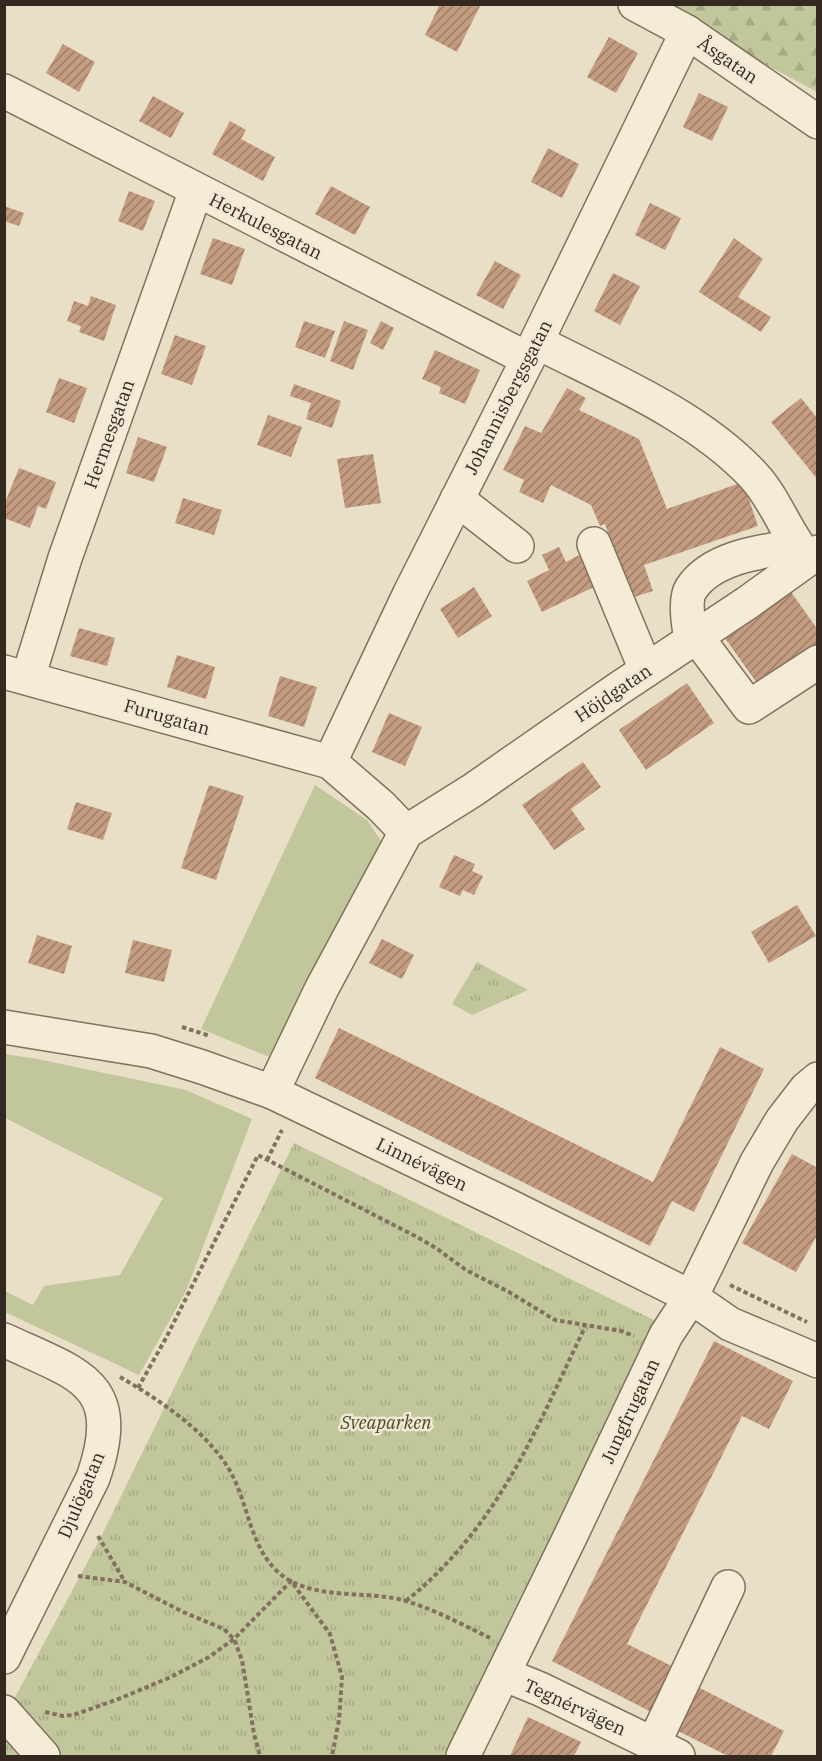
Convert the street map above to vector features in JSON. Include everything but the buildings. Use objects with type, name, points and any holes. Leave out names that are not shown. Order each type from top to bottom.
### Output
[{"type":"street","name":"Åsgatan","points":[[635,4],[687,32],[818,122]]},
{"type":"street","name":"Johannisbergsgatan","points":[[330,762],[410,593],[532,350],[687,32]]},
{"type":"street","name":"Herkulesgatan","points":[[4,91],[196,190],[532,350],[661,406],[717,442],[755,476],[811,553]]},
{"type":"street","name":"Hermesgatan","points":[[16,675],[65,558],[196,190]]},
{"type":"street","points":[[457,499],[517,546]]},
{"type":"street","points":[[594,544],[646,670]]},
{"type":"street","points":[[811,553],[757,551],[710,570],[690,590],[688,618],[694,638],[749,707],[818,662]]},
{"type":"street","name":"Höjdgatan","points":[[272,1092],[322,988],[406,832],[473,790],[694,638],[811,553]]},
{"type":"street","name":"Furugatan","points":[[16,675],[330,762]]},
{"type":"street","points":[[330,762],[381,806],[406,832]]},
{"type":"street","name":"Linnévägen","points":[[4,1027],[151,1052],[202,1066],[272,1092],[691,1297],[730,1324],[818,1361]]},
{"type":"street","name":"Jungfrugatan","points":[[463,1756],[661,1346],[691,1297],[757,1162],[782,1120],[806,1089],[818,1079]]},
{"type":"street","name":"Djulögatan","points":[[4,1340],[72,1371],[89,1385],[100,1402],[105,1425],[103,1450],[93,1478],[4,1657]]},
{"type":"street","points":[[666,1750],[728,1587]]},
{"type":"street","name":"Tegnérvägen","points":[[509,1662],[540,1689],[666,1750]]},
{"type":"street","points":[[20,1710],[43,1756]]},
{"type":"path","points":[[138,1388],[166,1338],[258,1155],[417,1237],[466,1270],[509,1292],[549,1317],[585,1326],[621,1331],[661,1346]]},
{"type":"path","points":[[406,1601],[452,1558],[503,1492],[525,1452],[585,1326]]},
{"type":"path","points":[[114,1373],[181,1419],[219,1456],[231,1472],[255,1539],[267,1561],[291,1581],[330,1634],[342,1677],[339,1720],[332,1756]]},
{"type":"path","points":[[72,1521],[97,1534],[125,1581]]},
{"type":"path","points":[[47,1570],[100,1580],[125,1581],[183,1612],[224,1629],[234,1639],[242,1660],[254,1734],[260,1756]]},
{"type":"path","points":[[291,1581],[309,1589],[382,1596],[406,1601],[438,1612],[509,1662]]},
{"type":"path","points":[[20,1710],[63,1716],[73,1715],[117,1700],[171,1677],[209,1657],[234,1639],[291,1581]]},
{"type":"green space","points":[[655,5],[817,5],[817,92],[668,12]]},
{"type":"green space","points":[[315,785],[367,820],[381,841],[381,853],[272,1058],[201,1029]]},
{"type":"green space","points":[[477,962],[528,990],[472,1015],[452,1004]]},
{"type":"green space","points":[[5,1054],[186,1090],[252,1119],[186,1291],[139,1375],[5,1312],[5,1291],[33,1305],[44,1286],[120,1275],[163,1198],[5,1118]]},
{"type":"green space","name":"Sveaparken","points":[[294,1143],[666,1326],[446,1756],[5,1756],[5,1716],[102,1535]]}]
